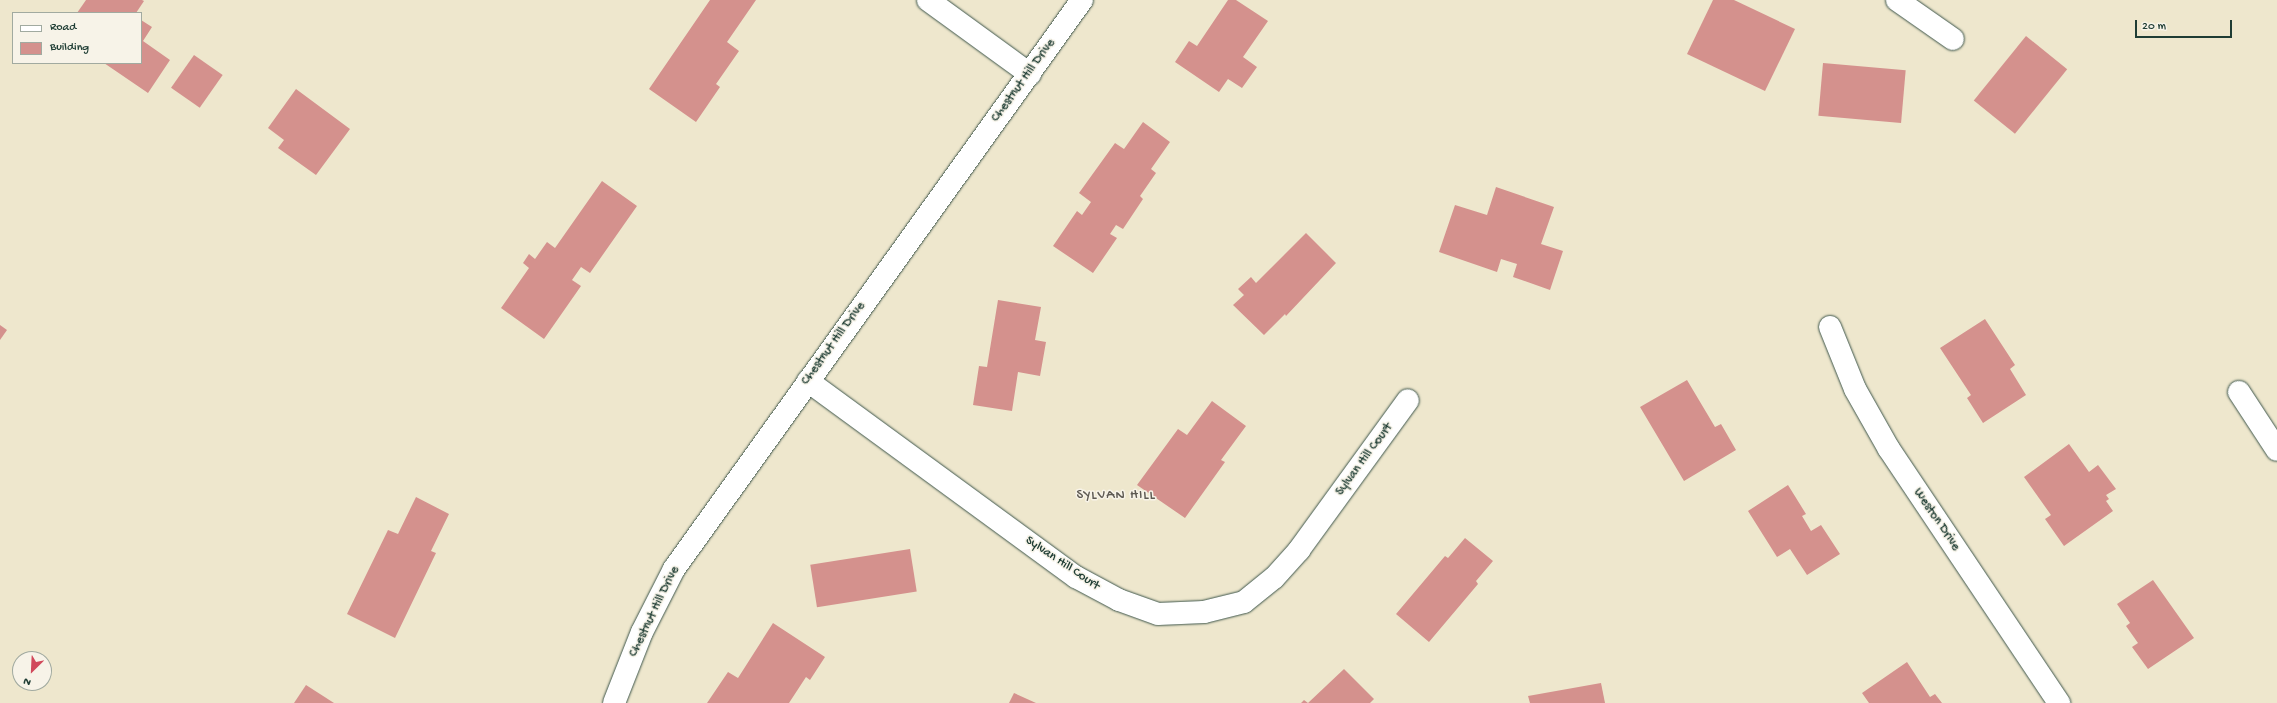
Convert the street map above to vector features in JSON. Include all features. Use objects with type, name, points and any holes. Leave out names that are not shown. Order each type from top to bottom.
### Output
[{"type":"street","points":[[928,0],[1030,74]]},
{"type":"street","name":"Chestnut Hill Drive","points":[[614,703],[642,632],[674,569],[1082,0]]},
{"type":"street","points":[[1897,0],[1953,39]]},
{"type":"street","name":"Weston Drive","points":[[1830,327],[1855,389],[1889,449],[2060,703]]},
{"type":"street","name":"Sylvan Hill Court","points":[[808,381],[1076,577],[1119,600],[1158,614],[1204,612],[1244,602],[1274,578],[1299,550],[1408,400]]},
{"type":"street","points":[[2239,392],[2277,450]]},
{"type":"building","points":[[86,0],[144,1],[137,12],[78,12]]},
{"type":"building","points":[[710,0],[756,0],[727,42],[739,51],[716,84],[720,87],[696,122],[649,89]]},
{"type":"building","points":[[1228,0],[1236,0],[1268,21],[1243,57],[1257,67],[1242,88],[1228,79],[1219,92],[1175,62],[1189,41],[1197,46]]},
{"type":"building","points":[[1713,0],[1734,0],[1795,29],[1765,91],[1687,54]]},
{"type":"building","points":[[142,21],[152,27],[143,41],[170,60],[148,93],[105,64],[142,64]]},
{"type":"building","points":[[2026,36],[2067,69],[2015,134],[1974,101]]},
{"type":"building","points":[[194,55],[223,75],[200,108],[171,88]]},
{"type":"building","points":[[1823,63],[1906,70],[1901,123],[1818,116]]},
{"type":"building","points":[[296,89],[350,129],[316,175],[278,148],[284,140],[268,128]]},
{"type":"building","points":[[1143,122],[1170,142],[1151,169],[1156,173],[1140,196],[1143,199],[1123,229],[1116,225],[1110,234],[1117,238],[1093,273],[1053,246],[1077,211],[1082,215],[1091,202],[1079,193],[1115,143],[1124,149]]},
{"type":"building","points":[[602,181],[637,206],[590,273],[581,267],[572,280],[581,286],[544,339],[501,308],[529,268],[523,263],[529,254],[535,259],[547,242],[555,248]]},
{"type":"building","points":[[1496,187],[1554,207],[1541,244],[1563,251],[1550,290],[1513,277],[1517,264],[1501,259],[1497,272],[1439,252],[1455,205],[1487,215]]},
{"type":"building","points":[[1306,233],[1336,263],[1286,316],[1285,314],[1264,335],[1233,305],[1244,295],[1238,289],[1251,277],[1256,283]]},
{"type":"building","points":[[998,300],[1041,307],[1035,340],[1046,342],[1040,376],[1018,372],[1012,411],[973,405],[979,366],[987,367]]},
{"type":"building","points":[[1985,319],[2015,365],[2010,369],[2026,395],[1983,423],[1967,398],[1971,395],[1940,348]]},
{"type":"building","points":[[0,325],[7,330],[0,340]]},
{"type":"building","points":[[1687,380],[1715,427],[1721,424],[1736,450],[1684,481],[1640,407]]},
{"type":"building","points":[[1212,401],[1246,426],[1221,460],[1225,462],[1185,518],[1137,485],[1178,429],[1187,435]]},
{"type":"building","points":[[2069,444],[2089,472],[2098,465],[2116,489],[2106,495],[2109,499],[2106,501],[2113,511],[2064,546],[2045,519],[2051,515],[2024,477]]},
{"type":"building","points":[[1788,485],[1806,514],[1802,516],[1811,531],[1821,525],[1840,554],[1807,575],[1790,549],[1777,557],[1748,511]]},
{"type":"building","points":[[416,497],[449,514],[431,551],[436,553],[395,638],[347,614],[388,530],[398,534]]},
{"type":"building","points":[[1465,538],[1493,561],[1476,581],[1478,584],[1429,642],[1396,614],[1445,556],[1448,558]]},
{"type":"building","points":[[910,549],[917,591],[817,607],[810,565]]},
{"type":"building","points":[[2153,580],[2194,638],[2148,669],[2132,647],[2138,643],[2126,626],[2130,623],[2117,604]]},
{"type":"building","points":[[773,623],[825,657],[810,680],[806,677],[789,703],[707,703],[728,672],[738,678]]},
{"type":"building","points":[[1907,662],[1930,697],[1935,694],[1942,703],[1869,703],[1862,693]]},
{"type":"building","points":[[1344,669],[1374,699],[1370,703],[1308,703]]},
{"type":"building","points":[[1601,683],[1605,703],[1530,703],[1528,696]]},
{"type":"building","points":[[306,685],[334,703],[294,703]]},
{"type":"building","points":[[1014,693],[1036,703],[1009,703]]},
{"type":"building","points":[[1304,700],[1308,703],[1301,703]]},
{"type":"district","name":"SYLVAN HILL","points":[[1116,496]]}]
